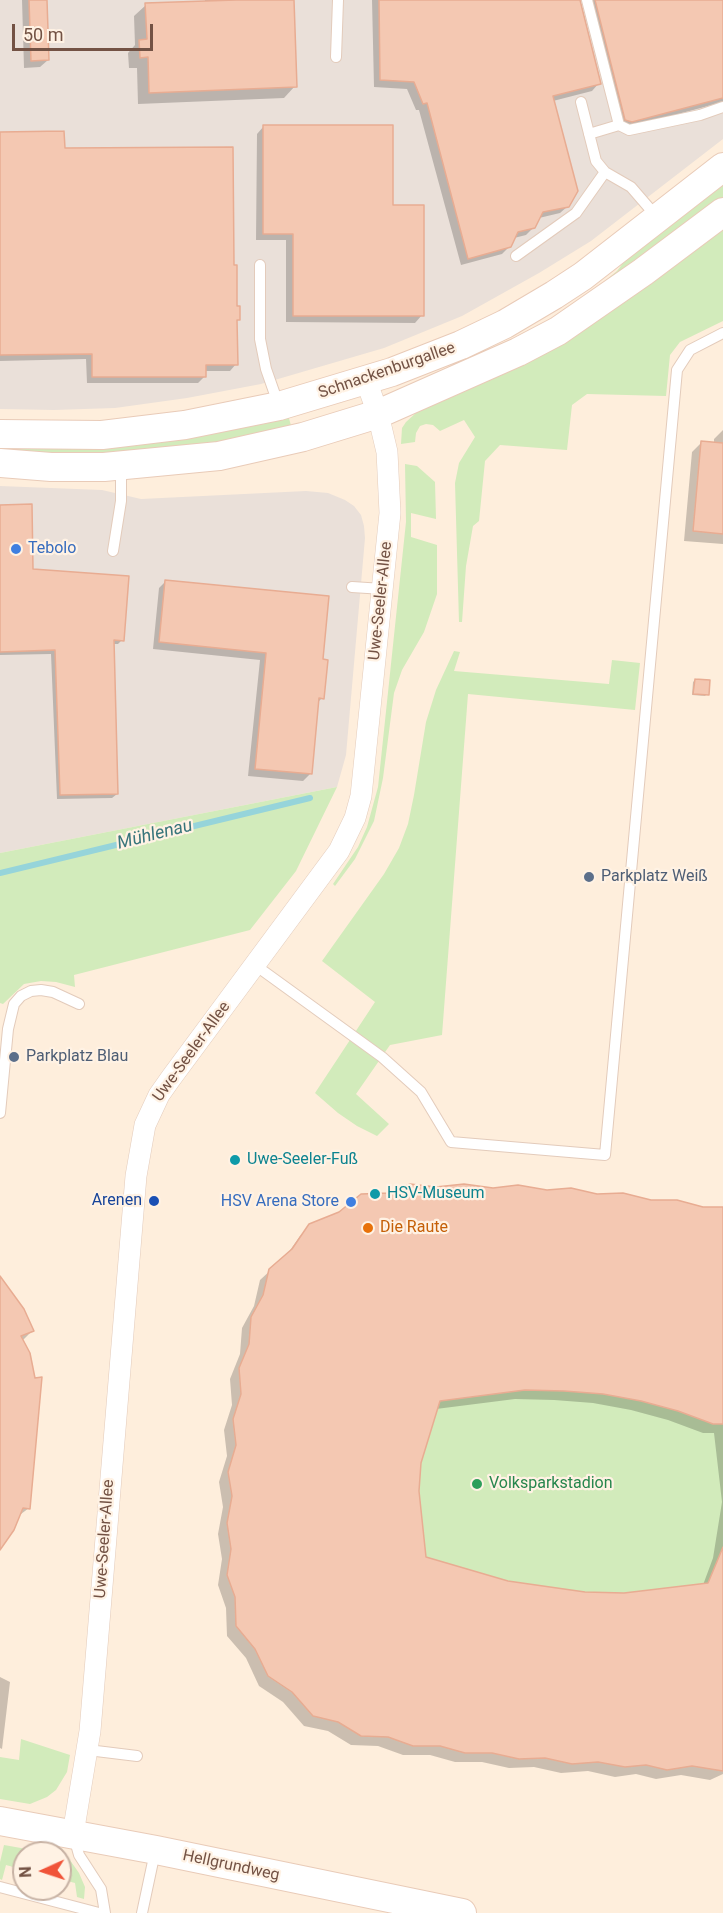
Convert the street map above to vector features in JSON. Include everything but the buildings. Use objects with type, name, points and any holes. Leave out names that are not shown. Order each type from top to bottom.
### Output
[{"type":"main road","name":"Schnackenburgallee","points":[[0,434],[102,435],[185,425],[279,406],[392,372],[461,345],[505,324],[554,295],[583,276],[723,167]]},
{"type":"main road","name":"Schnackenburgallee","points":[[0,463],[51,467],[121,466],[219,456],[303,437],[378,414],[518,352],[558,331],[643,272],[723,212]]},
{"type":"main road","name":"Hellgrundweg","points":[[0,1821],[156,1850],[409,1908],[462,1913]]},
{"type":"street","name":"Uwe-Seeler-Allee","points":[[73,1834],[88,1750],[115,1407],[139,1149],[144,1125],[159,1095],[339,851],[355,818],[364,774],[390,500],[387,452],[378,414],[366,380]]},
{"type":"lane","points":[[336,57],[338,0]]},
{"type":"lane","points":[[588,0],[619,125]]},
{"type":"lane","points":[[580,102],[596,161],[605,172],[631,187],[658,218]]},
{"type":"lane","points":[[589,134],[619,125],[629,130],[700,115],[723,107]]},
{"type":"lane","points":[[516,256],[576,213],[605,172]]},
{"type":"lane","points":[[260,265],[260,339],[266,369],[279,406]]},
{"type":"lane","points":[[255,965],[382,1057],[422,1092],[451,1142],[605,1155],[677,370],[690,350],[723,333]]},
{"type":"lane","points":[[112,551],[121,501],[121,466]]},
{"type":"lane","points":[[352,587],[383,589]]},
{"type":"lane","points":[[0,1113],[4,1027],[14,1004],[21,996],[31,991],[41,990],[53,992],[79,1004]]},
{"type":"lane","points":[[88,1750],[137,1756]]},
{"type":"lane","points":[[73,1834],[79,1855],[100,1889],[105,1913]]},
{"type":"lane","points":[[141,1913],[156,1850]]},
{"type":"lane","points":[[0,1887],[99,1913]]},
{"type":"shaded area","points":[[0,0],[723,0],[723,139],[591,241],[462,316],[384,348],[261,384],[187,398],[115,408],[0,409]]},
{"type":"shaded area","points":[[0,486],[102,490],[141,499],[306,491],[328,493],[354,506],[361,515],[365,538],[346,755],[337,787],[0,853]]},
{"type":"green space","points":[[723,181],[723,200],[600,285],[617,271],[630,254]]},
{"type":"green space","points":[[723,227],[723,321],[680,342],[670,355],[666,396],[587,394],[572,405],[567,450],[500,445],[485,461],[479,521],[473,526],[466,566],[462,622],[459,622],[455,483],[459,463],[475,437],[464,420],[440,431],[433,425],[420,426],[415,442],[401,444],[402,428],[406,422],[417,412]]},
{"type":"green space","points":[[288,415],[292,429],[217,446],[135,455],[0,452],[0,445]]},
{"type":"green space","points":[[405,464],[417,466],[435,482],[436,519],[411,513],[411,537],[437,545],[437,594],[424,632],[402,670],[394,693],[383,778],[374,821],[355,859],[335,886],[333,884],[358,847],[367,827],[378,787],[406,522]]},
{"type":"green space","points":[[454,651],[460,652],[454,671],[609,684],[612,660],[640,663],[635,710],[468,694],[442,1035],[390,1045],[356,1094],[389,1124],[377,1136],[338,1113],[315,1093],[375,1002],[322,961],[384,874],[399,848],[408,824],[426,722],[436,690]]},
{"type":"green space","points":[[337,787],[296,871],[250,930],[74,975],[75,987],[41,981],[24,984],[3,1004],[0,1003],[0,853]]},
{"type":"green space","name":"Volksparkstadion","points":[[410,1184],[493,1188],[518,1185],[547,1190],[571,1188],[596,1194],[623,1193],[651,1200],[677,1200],[703,1207],[723,1207],[723,1769],[692,1766],[667,1770],[646,1765],[625,1767],[598,1762],[572,1764],[545,1758],[519,1759],[492,1753],[465,1753],[388,1737],[361,1736],[338,1722],[313,1716],[292,1692],[268,1676],[255,1649],[227,1575],[231,1549],[227,1523],[232,1496],[228,1472],[236,1445],[233,1419],[241,1394],[239,1368],[249,1344],[251,1317],[263,1295],[269,1269],[292,1249],[361,1194],[389,1193]]},
{"type":"green space","points":[[21,1739],[70,1755],[67,1772],[56,1790],[47,1797],[30,1804],[0,1799],[0,1757],[19,1760]]},
{"type":"green space","points":[[4,1845],[12,1846],[12,1867],[6,1865],[2,1880],[0,1879],[0,1862]]},
{"type":"green space","points":[[72,1863],[85,1887],[84,1899],[77,1897],[75,1883],[72,1882]]},
{"type":"waterway","name":"Mühlenau","points":[[0,873],[310,798]]},
{"type":"place","name":"Tebolo","points":[[16,549]]},
{"type":"place","name":"Parkplatz Weiß","points":[[589,877]]},
{"type":"place","name":"Parkplatz Blau","points":[[14,1057]]},
{"type":"place","name":"Uwe-Seeler-Fuß","points":[[235,1160]]},
{"type":"place","name":"HSV-Museum","points":[[375,1194]]},
{"type":"place","name":"Arenen","points":[[154,1201]]},
{"type":"place","name":"HSV Arena Store","points":[[351,1202]]},
{"type":"place","name":"Die Raute","points":[[368,1228]]},
{"type":"place","name":"Volksparkstadion","points":[[477,1484]]}]
